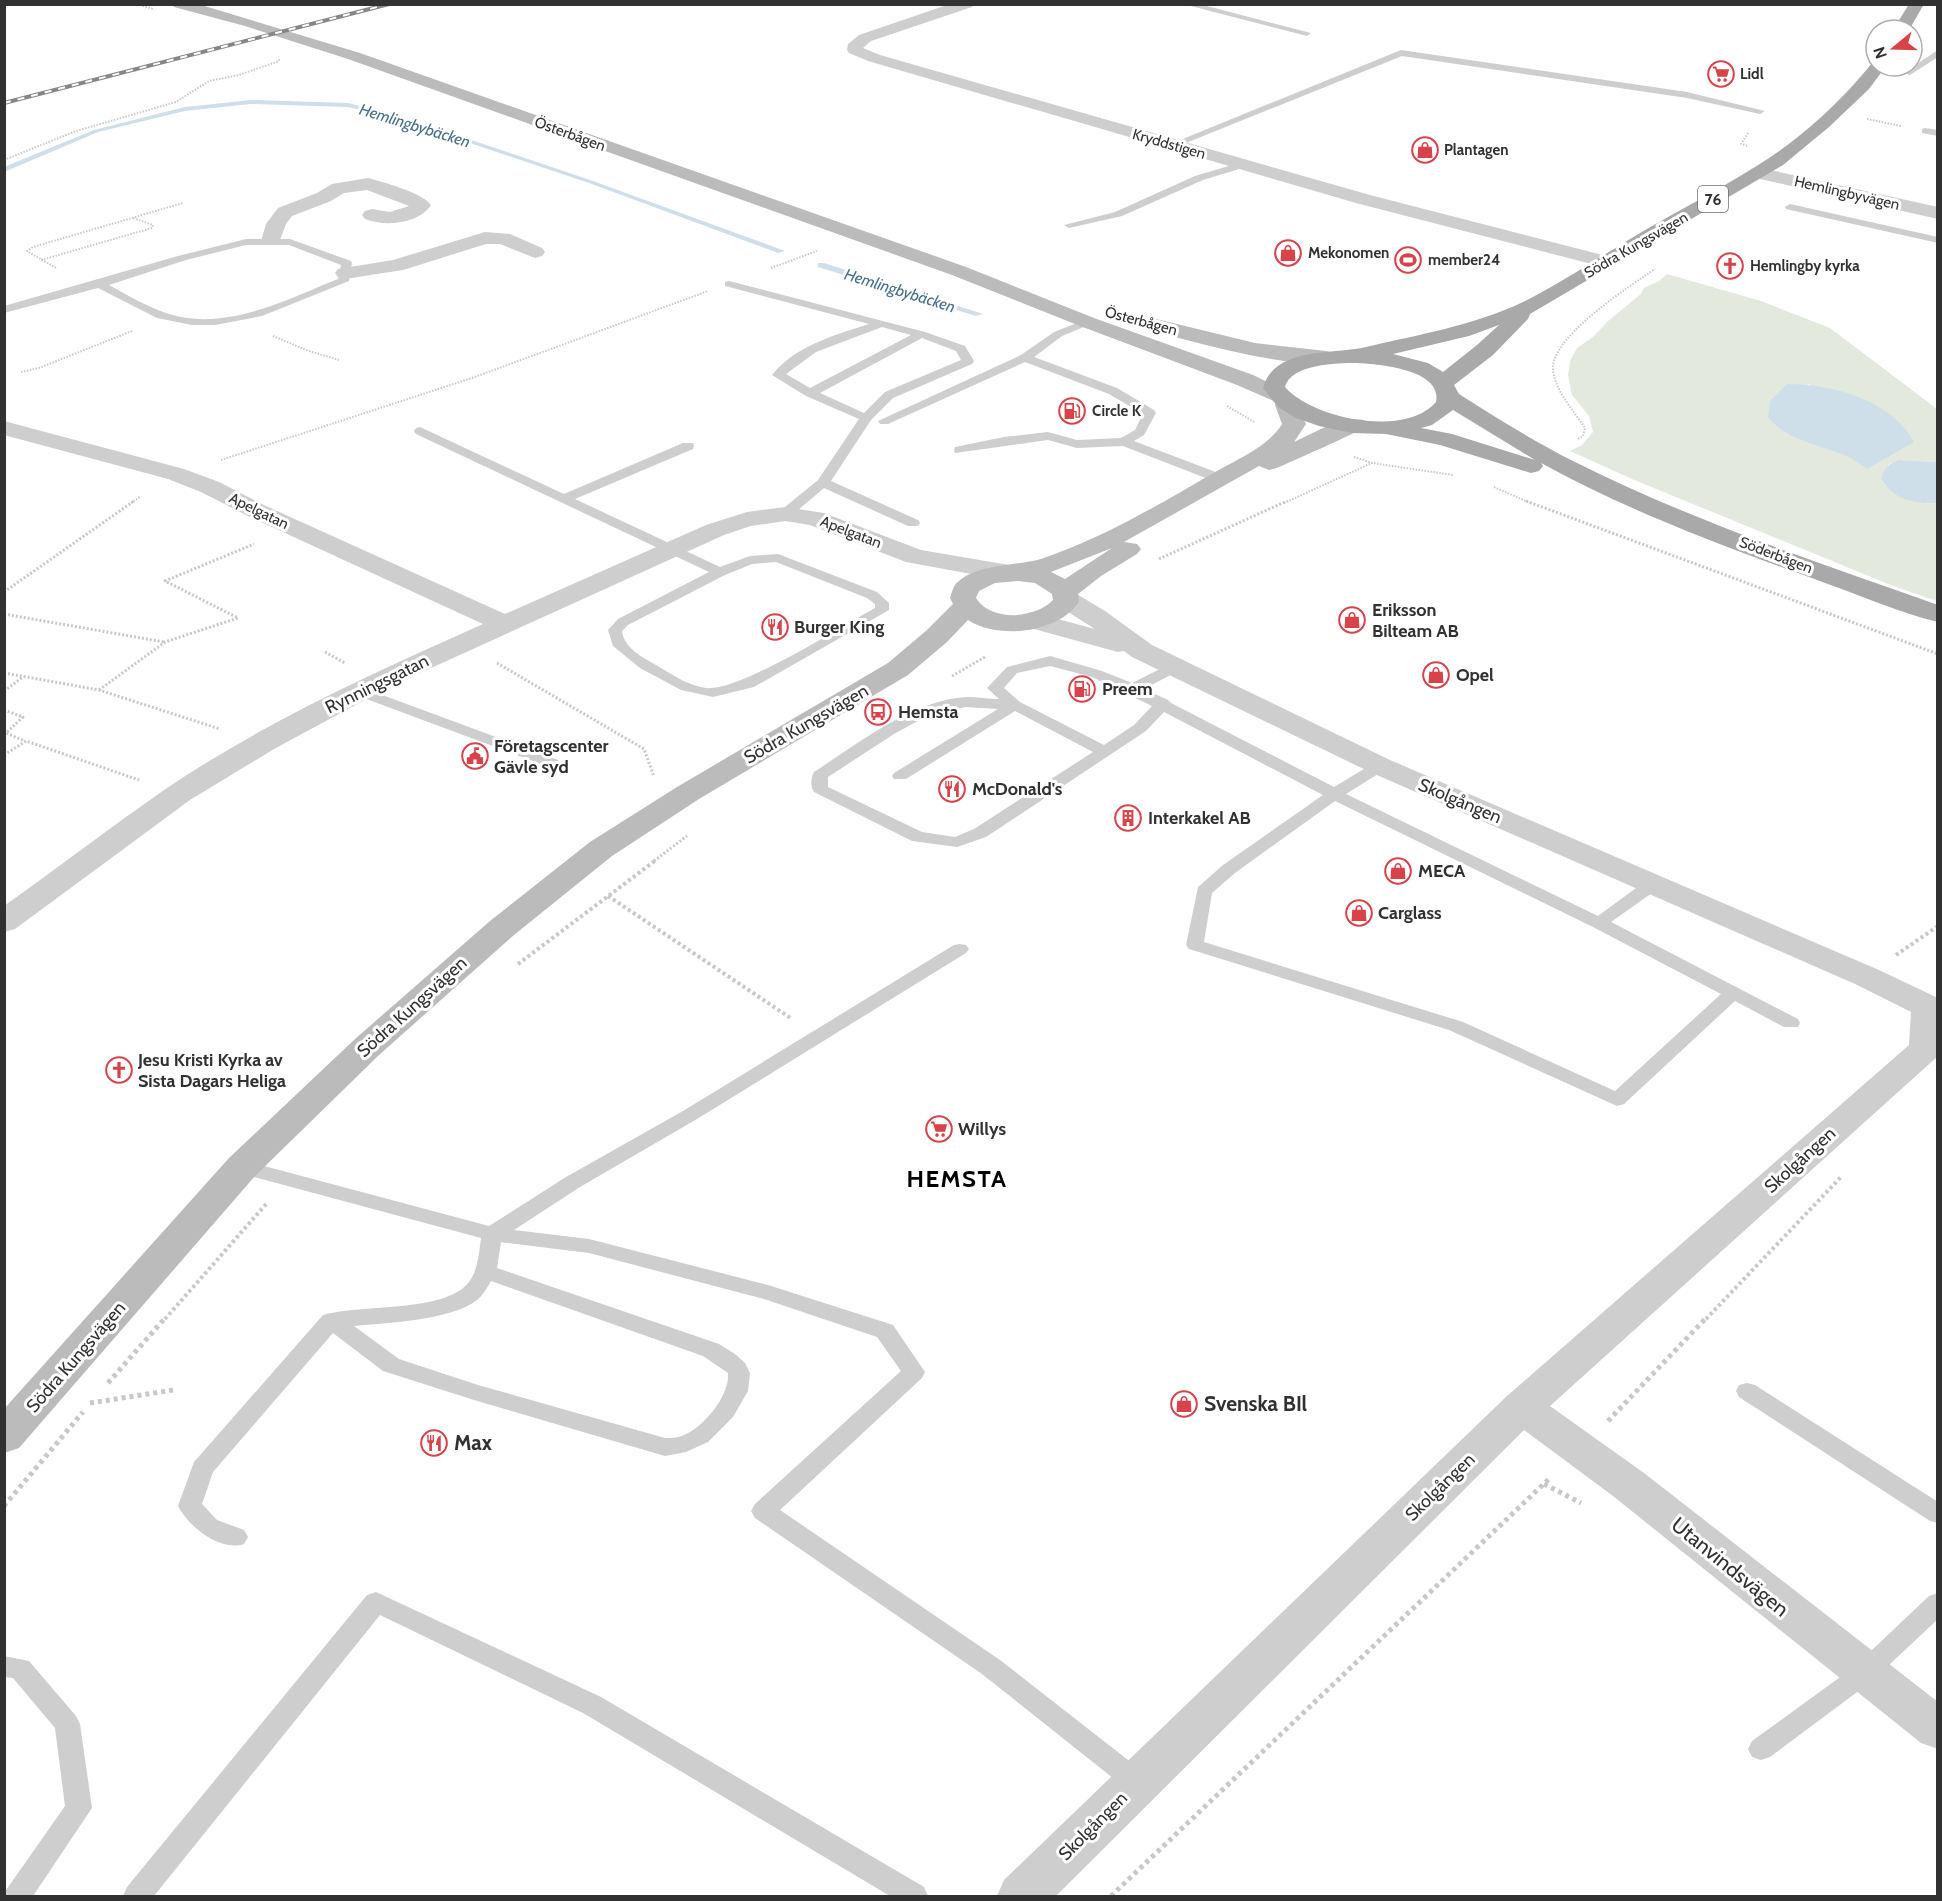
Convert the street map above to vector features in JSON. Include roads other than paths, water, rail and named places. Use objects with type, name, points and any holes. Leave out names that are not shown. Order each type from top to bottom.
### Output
[{"type":"main road","name":"Österbågen","points":[[179,4],[250,23],[354,57],[959,271],[1087,322],[1245,380],[1282,400]]},
{"type":"main road","points":[[1908,18],[1917,4]]},
{"type":"main road","name":"Södra Kungsvägen","points":[[1356,356],[1461,331],[1529,307],[1777,161],[1823,123],[1869,78]]},
{"type":"main road","name":"Österbågen","points":[[959,271],[1224,344],[1301,358],[1326,358]]},
{"type":"main road","name":"Södra Kungsvägen","points":[[1363,426],[1404,424],[1423,420],[1438,412],[1447,404],[1446,390],[1529,307]]},
{"type":"main road","points":[[1013,573],[1044,567],[1109,539],[1221,478],[1284,440],[1294,424],[1274,388],[1276,380],[1282,373],[1295,366],[1326,358],[1356,356]]},
{"type":"main road","name":"Söderbågen","points":[[1356,356],[1401,362],[1421,368],[1446,390],[1518,442],[1616,493]]},
{"type":"main road","points":[[1282,400],[1316,419],[1363,426]]},
{"type":"main road","points":[[1013,573],[1051,580],[1065,596],[1092,571],[1280,457],[1332,433],[1363,426]]},
{"type":"main road","name":"Söderbågen","points":[[1363,426],[1444,439],[1616,493],[1938,614]]},
{"type":"main road","name":"Södra Kungsvägen","points":[[898,669],[937,636],[964,602],[967,587],[977,580],[1013,573]]},
{"type":"main road","name":"Södra Kungsvägen","points":[[4,1437],[242,1167],[367,1047],[502,928],[601,849],[688,793],[898,669],[987,631],[1058,611],[1065,596]]},
{"type":"main road","points":[[964,602],[975,614],[986,618],[1025,621]]},
{"type":"street","name":"Kryddstigen","points":[[968,4],[865,38],[858,41],[854,47],[855,50],[874,58],[1242,165],[1606,262]]},
{"type":"street","name":"Hemlingbyvägen","points":[[1757,173],[1938,213]]},
{"type":"street","points":[[271,241],[276,224],[285,212],[324,197],[339,188],[368,184],[422,205],[420,208],[389,219],[378,219],[372,216]]},
{"type":"street","points":[[345,273],[396,266],[485,238],[502,238],[535,252]]},
{"type":"street","name":"Apelgatan","points":[[4,428],[176,474],[210,487],[257,511],[504,624]]},
{"type":"street","name":"Apelgatan","points":[[785,514],[815,518],[915,556],[1013,573]]},
{"type":"street","name":"Rynningsgatan","points":[[4,922],[179,794],[264,743],[358,691],[715,530],[747,519],[785,514]]},
{"type":"street","name":"Apelgatan","points":[[915,556],[964,602]]},
{"type":"street","name":"Skolgången","points":[[1022,1896],[1522,1407],[1932,1051],[1933,1007],[1380,766],[1142,651],[1065,596]]},
{"type":"street","name":"Skolgången","points":[[1025,621],[1142,651]]},
{"type":"street","name":"Utanvindsvägen","points":[[1522,1407],[1582,1448],[1863,1674],[1938,1729]]},
{"type":"lane","points":[[1187,4],[1307,33]]},
{"type":"lane","points":[[1173,145],[1401,53],[1687,95],[1760,111]]},
{"type":"lane","points":[[1924,62],[1938,53]]},
{"type":"lane","points":[[1925,131],[1938,133]]},
{"type":"lane","points":[[1069,225],[1118,214],[1170,193],[1199,178],[1242,165]]},
{"type":"lane","name":"Hemlingbyvägen","points":[[1790,207],[1938,240]]},
{"type":"lane","points":[[4,310],[182,258],[246,242],[291,242],[346,263],[343,281],[247,318],[210,322],[170,318],[99,284]]},
{"type":"lane","points":[[729,284],[921,334],[961,349],[968,362],[889,395],[866,418],[823,483],[785,514]]},
{"type":"lane","points":[[884,421],[1025,358],[1058,334],[1087,322]]},
{"type":"lane","points":[[866,418],[810,393],[778,375],[792,360],[826,343],[880,324]]},
{"type":"lane","points":[[810,393],[921,334]]},
{"type":"lane","points":[[1025,358],[1113,391],[1150,413],[1140,432],[1124,442]]},
{"type":"lane","points":[[420,431],[674,548],[720,572],[750,560],[778,558],[872,595],[882,603],[882,610],[749,684],[708,693],[691,690],[626,653],[616,641],[615,630],[623,622],[720,572]]},
{"type":"lane","points":[[960,450],[1004,441],[1048,436],[1077,444],[1124,442],[1221,478]]},
{"type":"lane","points":[[565,498],[688,446]]},
{"type":"lane","points":[[823,483],[914,523]]},
{"type":"lane","points":[[1104,751],[1015,705],[995,688],[1012,670],[1050,661],[1097,674],[1163,704],[1334,794],[1599,923],[1791,1023]]},
{"type":"lane","points":[[1132,689],[1174,667]]},
{"type":"lane","points":[[358,691],[552,763]]},
{"type":"lane","points":[[1015,705],[965,702],[921,713],[888,731],[820,775],[820,789],[918,837],[957,842],[980,833],[1140,728],[1163,704]]},
{"type":"lane","points":[[900,776],[1015,705]]},
{"type":"lane","points":[[1380,766],[1334,794],[1229,869],[1204,891],[1195,945],[1456,1026],[1617,1100],[1733,993]]},
{"type":"lane","points":[[1599,923],[1653,884]]},
{"type":"lane","points":[[236,1537],[209,1527],[190,1506],[202,1468],[331,1320],[439,1308],[470,1296],[487,1272],[492,1234],[573,1182],[690,1115],[960,949]]},
{"type":"lane","points":[[242,1167],[492,1234],[589,1246],[768,1293],[885,1331],[914,1372],[763,1511],[991,1666],[1137,1782]]},
{"type":"lane","points":[[331,1320],[390,1365],[474,1392],[665,1447],[677,1446],[693,1440],[708,1429],[735,1397],[740,1385],[739,1373],[729,1360],[711,1350],[487,1272]]},
{"type":"lane","points":[[1747,1391],[1938,1514]]},
{"type":"lane","points":[[137,1896],[376,1602],[592,1705],[911,1896]]},
{"type":"lane","points":[[1761,1749],[1863,1674],[1938,1603]]},
{"type":"lane","points":[[4,1666],[20,1668],[67,1724],[79,1808],[17,1896]]},
{"type":"water","points":[[1787,384],[1823,387],[1859,397],[1891,415],[1904,427],[1914,442],[1867,469],[1848,457],[1796,438],[1783,431],[1768,418],[1770,401]]},
{"type":"water","points":[[1899,460],[1937,462],[1937,503],[1913,502],[1898,496],[1886,486],[1881,479],[1884,472],[1889,465]]},
{"type":"waterway","name":"Hemlingbybäcken","points":[[4,170],[96,131],[185,109],[251,102],[348,105],[398,117],[591,182],[781,251]]},
{"type":"waterway","name":"Hemlingbybäcken","points":[[821,265],[979,314]]},
{"type":"railway","points":[[4,103],[389,4]]},
{"type":"place","name":"Lidl","points":[[1721,74]]},
{"type":"place","name":"Plantagen","points":[[1425,150]]},
{"type":"place","name":"Mekonomen","points":[[1288,253]]},
{"type":"place","name":"member24","points":[[1408,260]]},
{"type":"place","name":"Hemlingby kyrka","points":[[1730,266]]},
{"type":"place","name":"Circle K","points":[[1072,411]]},
{"type":"place","name":"Eriksson Bilteam AB","points":[[1352,620]]},
{"type":"place","name":"Burger King","points":[[775,627]]},
{"type":"place","name":"Opel","points":[[1436,675]]},
{"type":"place","name":"Preem","points":[[1082,689]]},
{"type":"place","name":"Hemsta","points":[[878,712]]},
{"type":"place","name":"Företagscenter Gävle syd","points":[[475,756]]},
{"type":"place","name":"McDonald's","points":[[952,789]]},
{"type":"place","name":"Interkakel AB","points":[[1128,818]]},
{"type":"place","name":"MECA","points":[[1398,871]]},
{"type":"place","name":"Carglass","points":[[1359,913]]},
{"type":"place","name":"Jesu Kristi Kyrka av Sista Dagars Heliga","points":[[119,1070]]},
{"type":"place","name":"Willys","points":[[939,1129]]},
{"type":"place","name":"Svenska BIl","points":[[1184,1404]]},
{"type":"place","name":"Max","points":[[434,1443]]},
{"type":"district","name":"HEMSTA","points":[[957,1179]]}]
